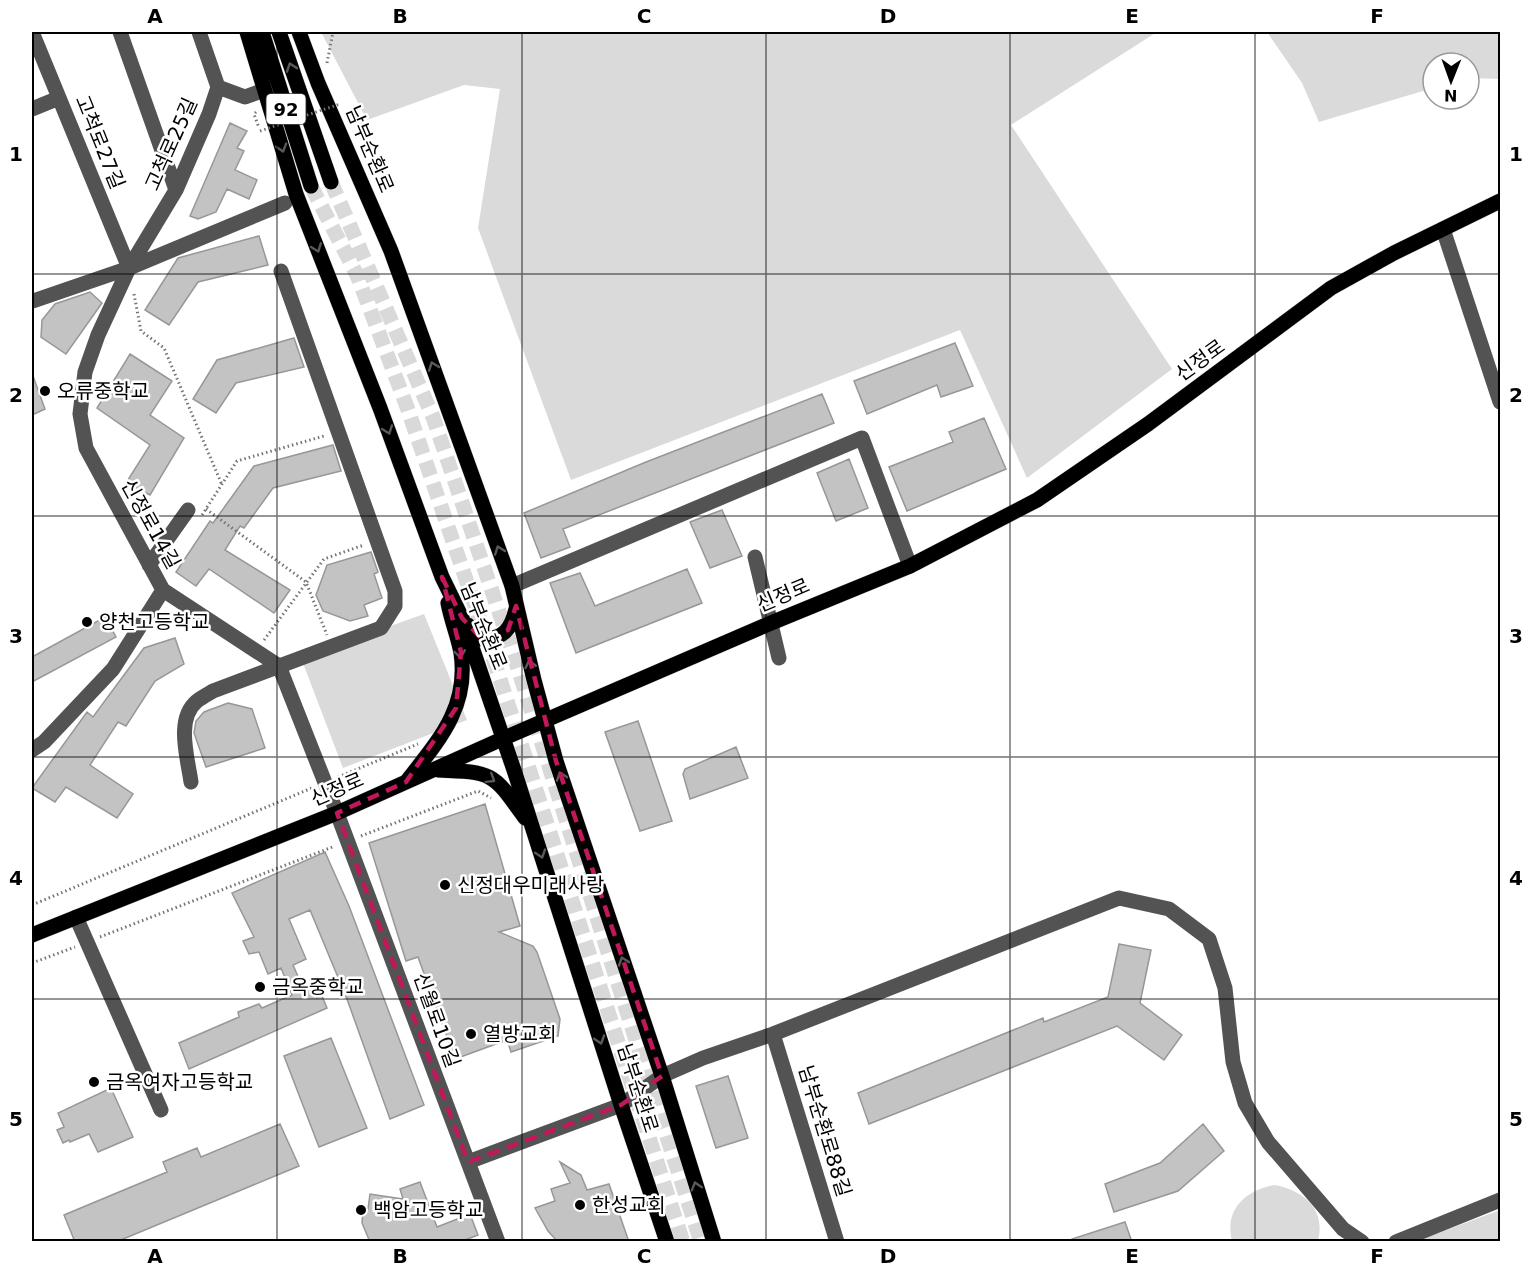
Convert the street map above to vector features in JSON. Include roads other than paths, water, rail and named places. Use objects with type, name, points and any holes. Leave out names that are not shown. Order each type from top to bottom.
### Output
[{"type":"main road","name":"남부순환로","points":[[247,32],[296,194],[380,408],[442,577],[462,618],[667,1242]]},
{"type":"main road","name":"92","points":[[262,32],[311,186]]},
{"type":"main road","name":"92","points":[[279,32],[331,182]]},
{"type":"main road","name":"남부순환로","points":[[299,32],[318,83],[391,250],[512,586],[556,761],[662,1076],[714,1242]]},
{"type":"main road","name":"신정로","points":[[32,935],[337,813],[771,623],[910,566],[1037,500],[1148,424],[1331,288],[1394,252],[1500,201]]},
{"type":"main road","points":[[406,782],[448,725],[456,708],[462,684],[461,652],[442,577]]},
{"type":"main road","points":[[462,618],[482,639],[493,639],[508,630],[513,622],[516,606]]},
{"type":"main road","points":[[435,770],[467,771],[488,775],[498,782],[534,832]]},
{"type":"street","name":"고척로27길","points":[[32,32],[129,268]]},
{"type":"street","points":[[120,32],[176,190]]},
{"type":"street","name":"고척로25길","points":[[129,268],[176,190],[209,114],[218,87],[199,32]]},
{"type":"street","points":[[218,87],[245,97],[264,90]]},
{"type":"street","points":[[32,109],[59,98]]},
{"type":"street","points":[[33,301],[129,268],[285,203]]},
{"type":"street","points":[[1443,230],[1500,402]]},
{"type":"street","name":"신정로14길","points":[[129,268],[98,336],[85,372],[80,414],[86,448],[163,590],[279,666]]},
{"type":"street","points":[[191,782],[184,727],[195,702],[213,691],[381,628],[395,606],[395,591],[281,271]]},
{"type":"street","points":[[512,586],[862,438],[910,566]]},
{"type":"street","points":[[149,565],[194,514]]},
{"type":"street","points":[[755,557],[778,658]]},
{"type":"street","points":[[32,750],[44,742],[113,669],[163,590]]},
{"type":"street","points":[[279,666],[337,813]]},
{"type":"street","name":"신월로10길","points":[[337,813],[498,1242]]},
{"type":"street","points":[[468,1162],[621,1105],[662,1076],[703,1058],[772,1034],[1119,898],[1169,909],[1209,939],[1225,988],[1233,1062],[1245,1103],[1268,1142],[1343,1229],[1362,1242]]},
{"type":"street","points":[[76,917],[161,1110]]},
{"type":"street","name":"남부순환로88길","points":[[772,1034],[837,1242]]},
{"type":"street","points":[[1396,1242],[1500,1200]]},
{"type":"tunnel","points":[[331,182],[433,417],[515,659],[701,1242]]},
{"type":"tunnel","points":[[311,186],[357,275],[407,407],[497,670],[683,1242]]},
{"type":"place","name":"오류중학교","points":[[45,391]]},
{"type":"place","name":"양천고등학교","points":[[87,622]]},
{"type":"place","name":"신정대우미래사랑","points":[[445,885]]},
{"type":"place","name":"금옥중학교","points":[[260,987]]},
{"type":"place","name":"열방교회","points":[[471,1034]]},
{"type":"place","name":"금옥여자고등학교","points":[[94,1082]]},
{"type":"place","name":"한성교회","points":[[580,1205]]},
{"type":"place","name":"백암고등학교","points":[[361,1210]]}]
